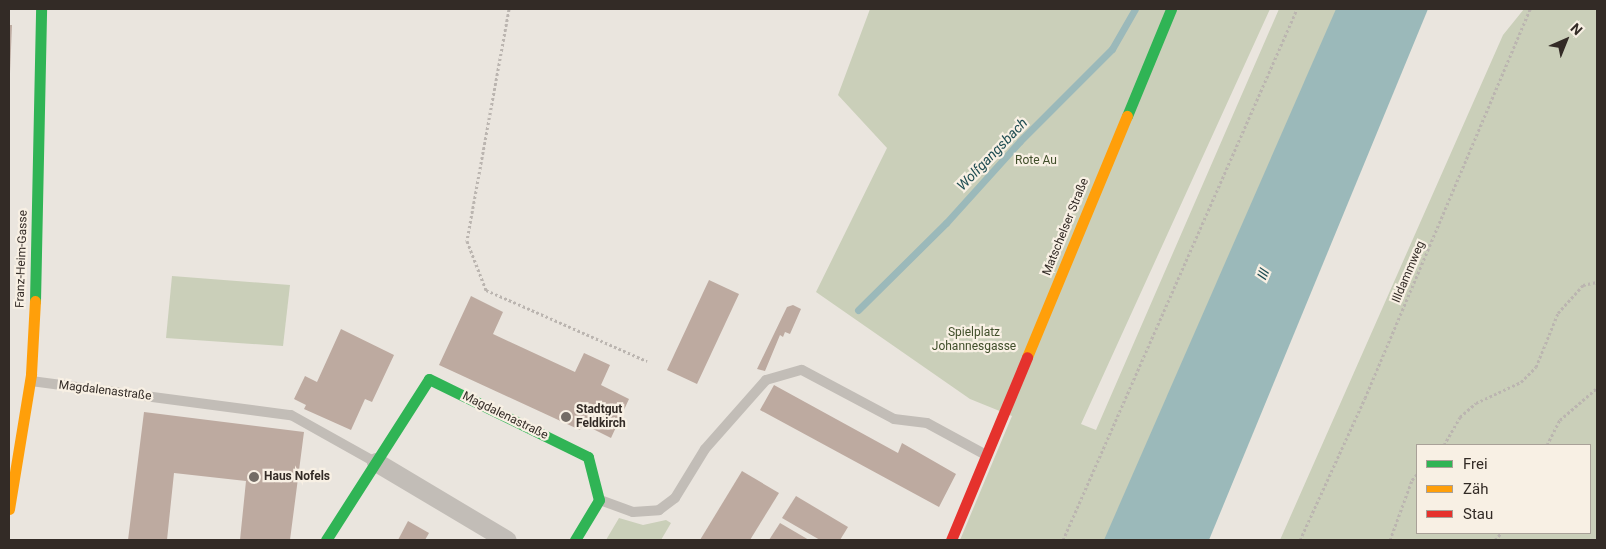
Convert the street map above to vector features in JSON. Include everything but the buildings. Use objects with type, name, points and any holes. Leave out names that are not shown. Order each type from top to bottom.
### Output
[{"type":"street","name":"Franz-Heim-Gasse","points":[[9,509],[30,381],[37,263],[41,9]]},
{"type":"street","name":"Matschelser Straße","points":[[951,540],[1171,9]]},
{"type":"street","name":"Magdalenastraße","points":[[326,540],[428,379],[588,457],[599,500]]},
{"type":"street","name":"Magdalenastraße","points":[[376,462],[507,540]]},
{"type":"street","points":[[575,540],[599,500]]},
{"type":"lane","points":[[599,500],[634,512],[659,510],[675,498],[705,449],[766,380],[802,370],[894,419],[927,423],[987,456]]},
{"type":"lane","name":"Magdalenastraße","points":[[30,381],[291,415],[376,462]]},
{"type":"path","points":[[509,9],[467,241],[470,250],[486,290],[647,361]]},
{"type":"path","points":[[1062,540],[1297,9]]},
{"type":"path","name":"Illdammweg","points":[[1300,540],[1365,398],[1530,9]]},
{"type":"path","points":[[1445,444],[1460,417],[1476,403],[1522,382],[1536,367],[1558,313],[1583,284],[1597,282]]},
{"type":"path","points":[[1548,444],[1560,420],[1597,388]]},
{"type":"path","points":[[1390,540],[1412,480],[1416,475]]},
{"type":"green space","name":"Rote Au","points":[[870,9],[1270,9],[1081,424],[1096,430],[1279,9],[1338,9],[1107,540],[960,540],[1012,416],[970,399],[816,292],[887,148],[838,95]]},
{"type":"green space","points":[[1524,9],[1597,9],[1597,540],[1280,540],[1503,35]]},
{"type":"green space","points":[[172,276],[290,285],[283,346],[166,338]]},
{"type":"green space","points":[[619,518],[643,525],[666,520],[671,523],[661,540],[606,540]]},
{"type":"water","name":"Ill","points":[[1336,9],[1428,9],[1209,540],[1104,540]]},
{"type":"waterway","name":"Wolfgangsbach","points":[[858,310],[946,223],[1020,141],[1112,49],[1135,9]]},
{"type":"traffic: fast","points":[[35,301],[41,9]]},
{"type":"traffic: fast","points":[[1127,116],[1171,9]]},
{"type":"traffic: fast","points":[[326,540],[429,379],[588,457],[599,500],[575,540]]},
{"type":"traffic: slow","points":[[1027,357],[1127,116]]},
{"type":"traffic: slow","points":[[9,509],[31,374],[35,301]]},
{"type":"traffic: jam","points":[[951,540],[1027,357]]},
{"type":"place","name":"Stadtgut Feldkirch","points":[[566,417]]},
{"type":"place","name":"Haus Nofels","points":[[254,477]]},
{"type":"park label","name":"Spielplatz Johannesgasse","points":[[974,340]]}]
